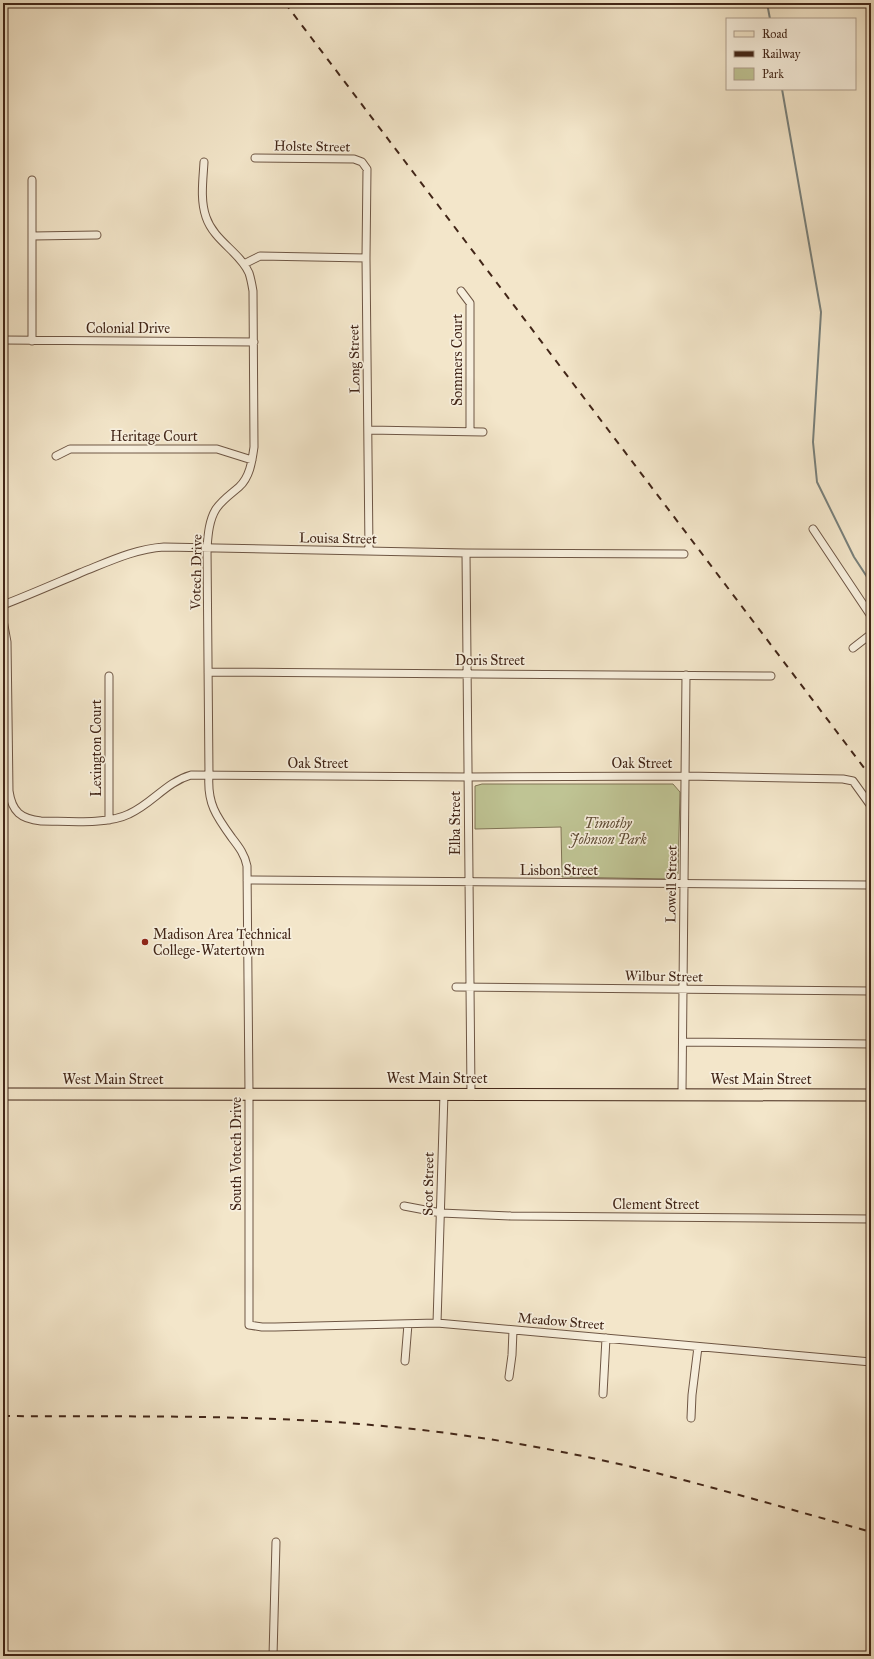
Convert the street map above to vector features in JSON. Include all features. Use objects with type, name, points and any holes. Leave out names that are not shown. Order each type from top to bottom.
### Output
[{"type":"main road","name":"West Main Street","points":[[3,1094],[471,1093],[871,1095]]},
{"type":"street","name":"Holste Street","points":[[255,158],[348,159],[359,160],[366,166]]},
{"type":"street","name":"Votech Drive","points":[[204,162],[203,200],[206,218],[214,233],[244,264],[249,272],[253,291],[254,447],[252,460],[246,478],[240,486],[222,501],[216,510],[208,532],[207,548],[208,789],[213,810],[218,820],[246,857],[248,983]]},
{"type":"street","name":"Long Street","points":[[366,166],[369,551]]},
{"type":"street","points":[[32,180],[32,341]]},
{"type":"street","points":[[33,236],[97,235]]},
{"type":"street","points":[[244,264],[260,256],[366,258]]},
{"type":"street","name":"Sommers Court","points":[[461,291],[470,303],[470,431]]},
{"type":"street","name":"Colonial Drive","points":[[3,340],[254,342]]},
{"type":"street","points":[[368,430],[483,432]]},
{"type":"street","name":"Heritage Court","points":[[56,456],[70,449],[202,448],[217,449],[252,460]]},
{"type":"street","points":[[813,530],[871,616]]},
{"type":"street","name":"Louisa Street","points":[[3,605],[133,552],[149,548],[164,547],[466,553],[684,554]]},
{"type":"street","name":"Elba Street","points":[[466,553],[471,1093]]},
{"type":"street","name":"Oak Street","points":[[3,620],[7,642],[9,791],[13,807],[18,813],[31,820],[109,820],[130,814],[146,804],[164,789],[182,778],[191,775],[468,777],[686,776],[843,779],[853,781],[871,806]]},
{"type":"street","points":[[852,648],[871,634]]},
{"type":"street","name":"Doris Street","points":[[208,672],[771,676]]},
{"type":"street","name":"Lowell Street","points":[[682,1094],[686,675]]},
{"type":"street","name":"Lexington Court","points":[[109,676],[109,820]]},
{"type":"street","name":"Lisbon Street","points":[[247,880],[469,883],[871,885]]},
{"type":"street","name":"South Votech Drive","points":[[248,983],[250,1093],[249,1325]]},
{"type":"street","name":"Wilbur Street","points":[[456,986],[684,990],[871,991]]},
{"type":"street","points":[[683,1042],[871,1044]]},
{"type":"street","name":"Scot Street","points":[[437,1324],[444,1093]]},
{"type":"street","name":"Clement Street","points":[[404,1206],[441,1213],[511,1216],[871,1219]]},
{"type":"street","points":[[405,1361],[408,1324]]},
{"type":"street","name":"Meadow Street","points":[[249,1325],[275,1327],[437,1324],[871,1362]]},
{"type":"street","points":[[509,1377],[513,1330]]},
{"type":"street","points":[[603,1394],[606,1338]]},
{"type":"street","points":[[691,1418],[692,1395],[698,1347]]},
{"type":"street","points":[[273,1656],[276,1542]]},
{"type":"green space","name":"Timothy Johnson Park","points":[[482,784],[673,784],[680,792],[678,874],[675,877],[665,879],[562,877],[561,827],[475,829],[475,786]]},
{"type":"waterway","points":[[767,3],[770,18]]},
{"type":"waterway","points":[[782,90],[821,312],[813,442],[817,482],[854,557],[871,583]]},
{"type":"railway","points":[[285,3],[871,777]]},
{"type":"railway","points":[[3,1416],[241,1418],[336,1422],[450,1433],[583,1456],[649,1471],[871,1532]]},
{"type":"place","name":"Madison Area Technical College-Watertown","points":[[145,942]]}]
